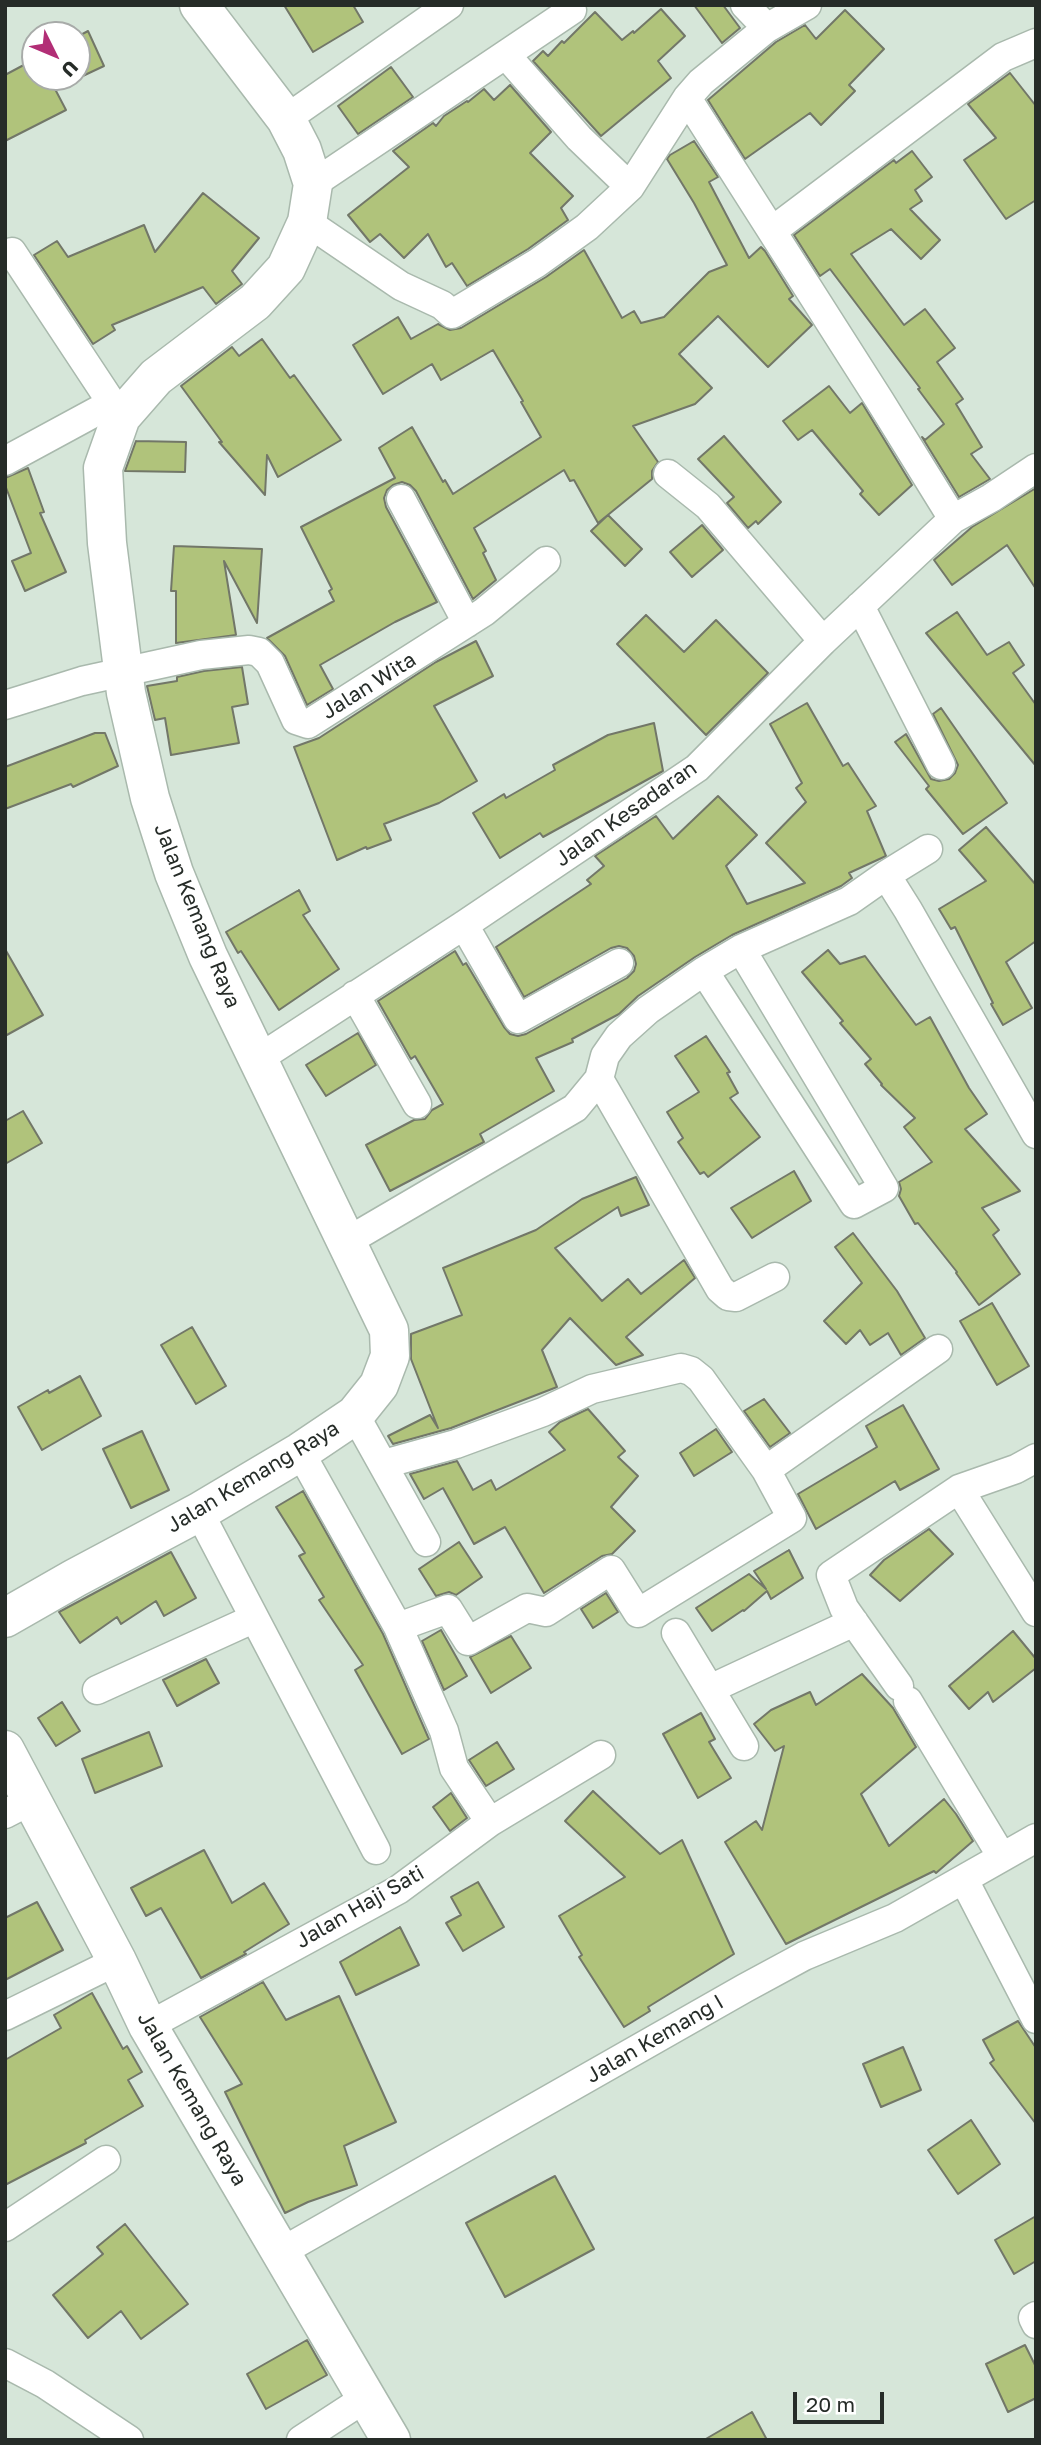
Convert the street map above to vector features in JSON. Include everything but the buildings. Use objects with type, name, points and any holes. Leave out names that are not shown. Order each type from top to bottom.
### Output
[{"type":"street","name":"Jalan Kemang Raya","points":[[5,1618],[199,1512],[300,1452],[355,1415],[379,1385],[390,1356],[389,1329],[208,956],[174,873],[150,798],[126,693],[107,543],[103,468],[116,410],[255,302],[286,268],[307,222],[313,184],[302,150],[286,119],[199,5]]},
{"type":"street","points":[[286,119],[449,5]]},
{"type":"street","points":[[745,5],[767,28]]},
{"type":"street","points":[[307,222],[401,286],[442,306],[452,314],[537,263],[587,227],[630,187],[701,82],[767,28],[807,5]]},
{"type":"street","points":[[313,184],[572,10]]},
{"type":"street","points":[[772,231],[1003,57],[1036,43]]},
{"type":"street","points":[[506,55],[579,138],[630,187]]},
{"type":"street","points":[[687,99],[953,519]]},
{"type":"street","points":[[5,461],[116,410],[12,252]]},
{"type":"street","name":"Jalan Kesadaran","points":[[258,1059],[464,925],[696,768],[823,641],[953,519],[1036,468]]},
{"type":"street","points":[[668,474],[708,506],[823,641]]},
{"type":"street","points":[[401,499],[467,623]]},
{"type":"street","name":"Jalan Wita","points":[[124,672],[201,654],[249,650],[259,652],[270,663],[296,720],[308,724],[484,612],[546,561]]},
{"type":"street","points":[[860,606],[942,765]]},
{"type":"street","points":[[5,705],[82,681],[124,672]]},
{"type":"street","points":[[346,1242],[575,1108],[599,1079],[605,1056],[619,1036],[648,1010],[704,971],[741,949],[849,901],[928,849]]},
{"type":"street","points":[[886,876],[1036,1134]]},
{"type":"street","points":[[464,925],[518,1019],[619,963]]},
{"type":"street","points":[[704,971],[854,1204],[884,1188],[741,949]]},
{"type":"street","points":[[355,995],[417,1104]]},
{"type":"street","points":[[599,1079],[720,1289],[728,1296],[736,1297],[775,1277]]},
{"type":"street","points":[[766,1470],[938,1349]]},
{"type":"street","points":[[384,1464],[456,1444],[543,1412],[592,1389],[681,1368],[691,1371],[701,1379],[766,1470],[792,1518],[638,1613],[611,1570],[546,1612],[527,1608],[468,1641],[448,1609],[398,1627]]},
{"type":"street","points":[[355,1415],[426,1542]]},
{"type":"street","points":[[300,1452],[398,1627],[444,1731],[454,1768],[490,1822]]},
{"type":"street","points":[[1002,1857],[903,1693],[844,1608],[831,1575],[959,1489],[1016,1469],[1036,1458]]},
{"type":"street","points":[[959,1489],[1036,1612]]},
{"type":"street","points":[[199,1512],[376,1850]]},
{"type":"street","points":[[97,1690],[253,1619]]},
{"type":"street","points":[[710,1689],[855,1622]]},
{"type":"street","points":[[676,1633],[744,1746]]},
{"type":"street","name":"Jalan Kemang Raya","points":[[5,1750],[19,1807],[117,1961],[148,2026],[391,2440]]},
{"type":"street","name":"Jalan Haji Sati","points":[[148,2026],[398,1891],[490,1822],[601,1755]]},
{"type":"street","name":"Jalan Kemang I","points":[[281,2252],[745,1988],[804,1956],[895,1918],[1036,1838]]},
{"type":"street","points":[[964,1880],[1036,2019]]},
{"type":"street","points":[[5,2016],[117,1961]]},
{"type":"street","points":[[5,2227],[106,2160]]},
{"type":"street","points":[[1036,2316],[1033,2318],[1036,2324]]},
{"type":"street","points":[[5,2363],[45,2384],[130,2440]]},
{"type":"street","points":[[301,2440],[367,2396]]}]
